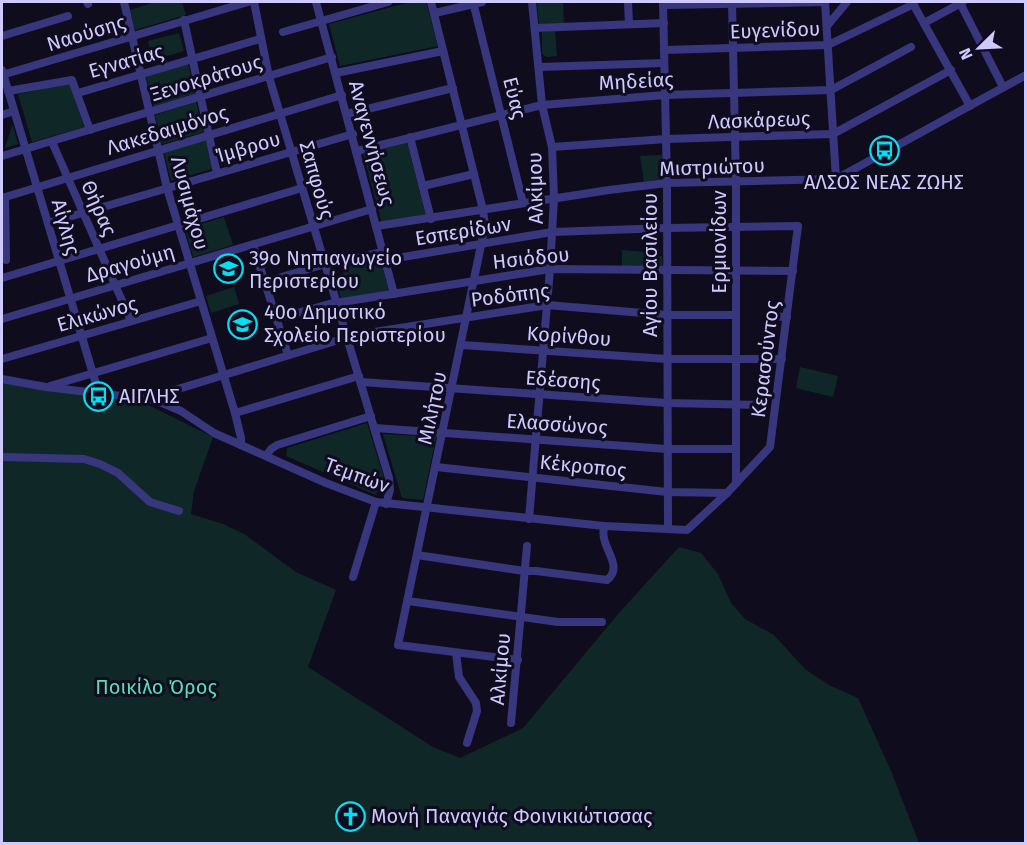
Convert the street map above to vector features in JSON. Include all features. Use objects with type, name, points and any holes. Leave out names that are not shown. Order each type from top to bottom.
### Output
[{"type":"street","name":"Λυσιμάχου","points":[[124,2],[167,188],[235,413],[241,445]]},
{"type":"street","name":"Ναούσης","points":[[2,73],[248,2]]},
{"type":"street","name":"Σαπφούς","points":[[254,2],[268,77],[389,478],[390,490],[381,503],[353,577]]},
{"type":"street","name":"Αναγεννήσεως","points":[[316,2],[394,294]]},
{"type":"street","points":[[283,32],[388,2]]},
{"type":"street","name":"Μιλήτου","points":[[431,2],[483,210],[485,226],[398,645],[456,653]]},
{"type":"street","points":[[435,13],[476,2]]},
{"type":"street","name":"Εύας","points":[[476,2],[523,203]]},
{"type":"street","name":"Αλκίμου","points":[[529,519],[544,350],[554,198],[552,147],[542,105],[532,2]]},
{"type":"street","points":[[628,2],[629,24]]},
{"type":"street","points":[[663,3],[825,2],[836,179]]},
{"type":"street","points":[[827,26],[847,2]]},
{"type":"street","points":[[924,23],[962,2],[1003,87]]},
{"type":"street","name":"Αγίου Βασιλείου","points":[[663,3],[667,228],[668,529]]},
{"type":"street","name":"Ερμιονίδων","points":[[732,3],[736,183],[736,483]]},
{"type":"street","points":[[913,3],[970,106]]},
{"type":"street","name":"Ευγενίδου","points":[[664,50],[828,45],[913,3]]},
{"type":"street","points":[[2,36],[68,16]]},
{"type":"street","points":[[184,20],[217,173]]},
{"type":"street","points":[[535,28],[664,23]]},
{"type":"street","name":"Εγνατίας","points":[[8,91],[69,80],[74,81],[78,93],[260,39]]},
{"type":"street","name":"Μηδείας","points":[[357,151],[542,105],[665,95],[831,90],[911,47]]},
{"type":"street","points":[[336,73],[443,51]]},
{"type":"street","name":"Ξενοκράτους","points":[[2,156],[332,57]]},
{"type":"street","points":[[539,67],[664,63]]},
{"type":"street","name":"Λασκάρεως","points":[[552,147],[666,139],[833,134],[951,70]]},
{"type":"street","name":"Αίγλης","points":[[2,73],[99,394]]},
{"type":"street","name":"Μιστριώτου","points":[[377,226],[666,183],[836,179],[1026,75]]},
{"type":"street","points":[[347,114],[453,88]]},
{"type":"street","points":[[78,93],[90,130]]},
{"type":"street","name":"Λακεδαιμόνος","points":[[3,197],[342,95]]},
{"type":"street","points":[[2,115],[14,111]]},
{"type":"street","name":"Ίμβρου","points":[[48,223],[353,134]]},
{"type":"street","points":[[410,137],[431,219]]},
{"type":"street","name":"Θήρας","points":[[52,142],[131,321]]},
{"type":"street","points":[[423,186],[474,174]]},
{"type":"street","points":[[2,278],[302,188]]},
{"type":"street","points":[[3,197],[6,260]]},
{"type":"street","name":"Δραγούμη","points":[[2,319],[372,209]]},
{"type":"street","name":"Εσπερίδων","points":[[265,282],[325,264],[482,245],[552,232],[798,226]]},
{"type":"street","name":"Κερασούντος","points":[[736,483],[770,447],[798,226]]},
{"type":"street","points":[[253,245],[288,356]]},
{"type":"street","name":"Ησιόδου","points":[[276,319],[337,303],[550,269],[667,272],[793,271]]},
{"type":"street","name":"Ελικώνος","points":[[2,358],[201,301]]},
{"type":"street","name":"Ροδόπης","points":[[155,400],[165,393],[346,337],[547,305],[667,315],[736,315]]},
{"type":"street","points":[[770,316],[787,317]]},
{"type":"street","points":[[46,387],[212,338]]},
{"type":"street","name":"Κορίνθου","points":[[462,345],[667,359],[782,359]]},
{"type":"street","name":"Τεμπών","points":[[2,379],[46,387],[155,400],[181,411],[214,433],[381,503],[604,526],[687,530],[736,483]]},
{"type":"street","name":"Εδέσσης","points":[[235,413],[360,379],[540,395],[667,403],[763,405]]},
{"type":"street","points":[[266,456],[277,445],[371,416]]},
{"type":"street","name":"Ελασσώνος","points":[[375,428],[668,449],[736,449]]},
{"type":"street","points":[[2,458],[72,458],[92,461],[118,473],[150,502],[179,511]]},
{"type":"street","name":"Κέκροπος","points":[[436,467],[668,492],[727,493]]},
{"type":"street","points":[[417,555],[524,572],[536,571],[607,580],[612,576],[614,570],[613,561],[604,541],[604,526]]},
{"type":"street","name":"Αλκίμου","points":[[511,723],[527,546]]},
{"type":"street","points":[[408,601],[558,622],[602,622]]},
{"type":"street","points":[[467,743],[477,711],[476,704],[459,677],[456,653],[518,660]]},
{"type":"green space","points":[[155,2],[182,2],[186,15],[135,30],[130,10]]},
{"type":"green space","points":[[410,2],[426,2],[438,46],[340,66],[329,24]]},
{"type":"green space","points":[[537,2],[563,2],[564,23],[539,24]]},
{"type":"green space","points":[[555,31],[557,56],[547,57],[542,54],[542,32]]},
{"type":"green space","points":[[179,33],[184,51],[153,60],[148,41]]},
{"type":"green space","points":[[188,63],[195,94],[154,106],[146,76]]},
{"type":"green space","points":[[70,84],[84,127],[32,142],[18,94]]},
{"type":"green space","points":[[196,102],[203,132],[162,144],[155,115]]},
{"type":"green space","points":[[12,126],[18,144],[5,148]]},
{"type":"green space","points":[[206,140],[212,169],[171,181],[164,152]]},
{"type":"green space","points":[[407,142],[426,216],[382,223],[363,154]]},
{"type":"green space","points":[[662,155],[663,179],[644,182],[640,156]]},
{"type":"green space","points":[[224,217],[233,245],[193,257],[185,229]]},
{"type":"green space","points":[[622,250],[645,252],[646,257],[662,256],[663,268],[622,268]]},
{"type":"green space","points":[[380,258],[389,292],[341,299],[336,281],[345,279],[342,268]]},
{"type":"green space","points":[[234,287],[239,304],[211,313],[206,296]]},
{"type":"green space","points":[[800,367],[838,376],[833,397],[796,388]]},
{"type":"green space","name":"Ποικίλο Όρος","points":[[2,383],[144,403],[213,437],[194,491],[191,514],[223,524],[244,534],[296,572],[336,590],[308,667],[433,747],[460,758],[523,728],[618,614],[679,547],[701,553],[718,574],[731,603],[745,619],[774,635],[805,669],[829,685],[858,698],[891,771],[919,843],[2,844]]},
{"type":"green space","points":[[367,423],[384,478],[376,495],[286,456],[287,448]]},
{"type":"green space","points":[[383,434],[436,437],[423,500],[402,498]]},
{"type":"place","name":"ΑΛΣΟΣ ΝΕΑΣ ΖΩΗΣ","points":[[884,151]]},
{"type":"place","name":"39ο Νηπιαγωγείο Περιστερίου","points":[[228,269]]},
{"type":"place","name":"40ο Δημοτικό Σχολείο Περιστερίου","points":[[243,324]]},
{"type":"place","name":"ΑΙΓΛΗΣ","points":[[98,396]]},
{"type":"place","name":"Μονή Παναγιάς Φοινικιώτισσας","points":[[350,816]]}]
